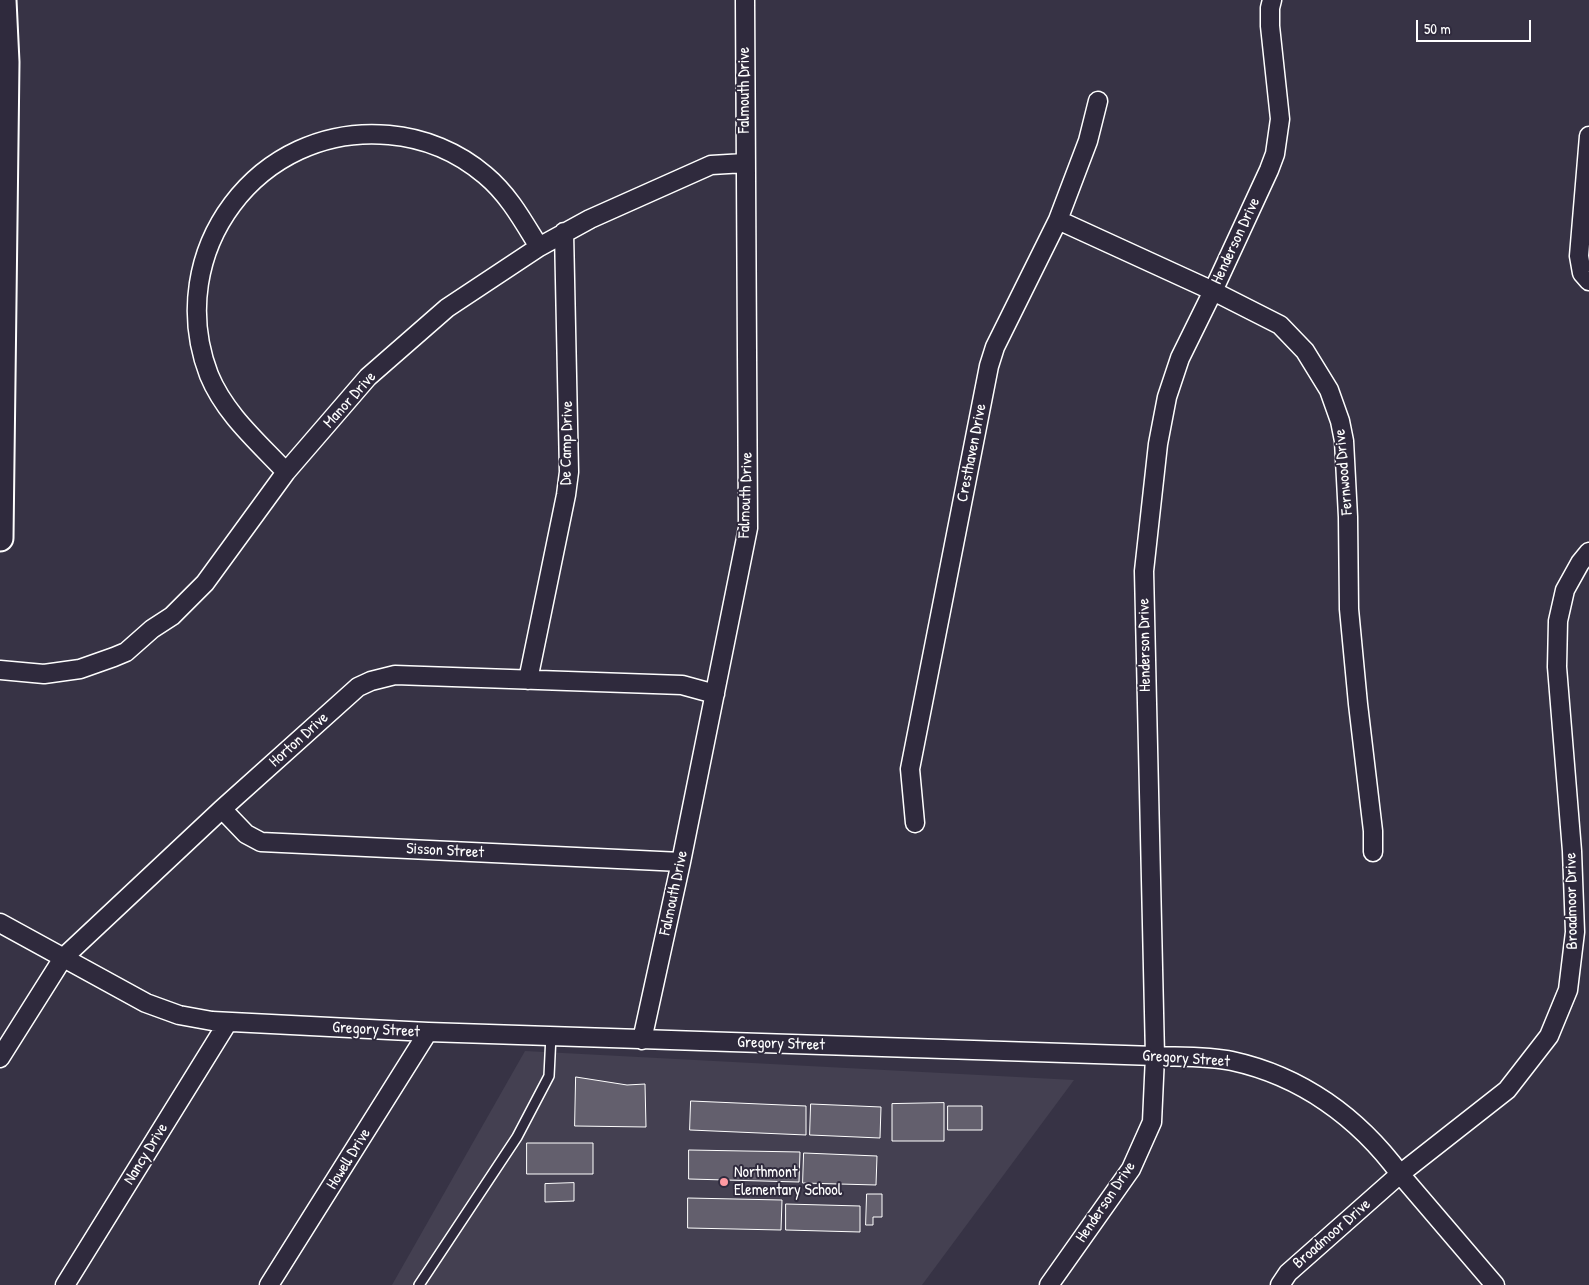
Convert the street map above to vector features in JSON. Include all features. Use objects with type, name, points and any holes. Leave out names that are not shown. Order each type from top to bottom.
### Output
[{"type":"street","points":[[0,538],[6,70],[3,0]]},
{"type":"street","name":"Falmouth Drive","points":[[642,1040],[681,862],[748,528],[745,0]]},
{"type":"street","name":"Henderson Drive","points":[[1049,1285],[1131,1169],[1152,1122],[1155,1056],[1144,571],[1158,444],[1167,397],[1184,351],[1269,170],[1278,137],[1280,107],[1270,26],[1272,0]]},
{"type":"street","name":"Cresthaven Drive","points":[[915,823],[910,769],[989,366],[995,347],[1058,220],[1088,140],[1098,102]]},
{"type":"street","points":[[286,472],[240,425],[226,406],[210,376],[199,338],[196,300],[204,257],[217,226],[227,210],[253,180],[273,164],[302,148],[342,136],[378,134],[417,140],[454,154],[486,176],[513,204],[539,247]]},
{"type":"street","points":[[1589,136],[1579,256],[1582,272],[1589,281]]},
{"type":"street","name":"Manor Drive","points":[[0,670],[44,674],[80,669],[126,652],[172,616],[205,583],[286,472],[368,378],[447,308],[564,232],[624,202],[711,165],[745,163]]},
{"type":"street","name":"Fernwood Drive","points":[[1058,220],[1213,291],[1280,325],[1305,351],[1326,384],[1340,421],[1344,441],[1348,517],[1349,609],[1373,831],[1373,852]]},
{"type":"street","name":"De Camp Drive","points":[[528,680],[569,472],[564,232]]},
{"type":"street","name":"Broadmoor Drive","points":[[1280,1285],[1288,1273],[1400,1174],[1507,1090],[1550,1036],[1568,990],[1575,932],[1572,851],[1557,645],[1559,615],[1565,590],[1580,563],[1589,552]]},
{"type":"street","name":"Horton Drive","points":[[0,1058],[63,958],[222,809],[358,687],[371,681],[395,675],[682,685],[715,694]]},
{"type":"street","name":"Sisson Street","points":[[222,809],[246,834],[262,842],[681,862]]},
{"type":"street","name":"Gregory Street","points":[[0,923],[163,1010],[197,1019],[428,1032],[1230,1060],[1277,1075],[1300,1085],[1322,1098],[1357,1124],[1387,1156],[1400,1174],[1495,1285]]},
{"type":"street","name":"Nancy Drive","points":[[64,1285],[228,1022]]},
{"type":"street","name":"Howell Drive","points":[[269,1285],[428,1032]]},
{"type":"lane","points":[[419,1285],[517,1137],[549,1076],[551,1035]]},
{"type":"shaded area","name":"Northmont Elementary School","points":[[525,1051],[1074,1080],[922,1285],[392,1285]]},
{"type":"building","points":[[576,1077],[627,1085],[645,1084],[646,1127],[575,1126]]},
{"type":"building","points":[[691,1101],[806,1106],[806,1135],[690,1130]]},
{"type":"building","points":[[944,1103],[944,1141],[892,1141],[892,1104]]},
{"type":"building","points":[[811,1104],[881,1107],[880,1138],[810,1135]]},
{"type":"building","points":[[948,1106],[982,1106],[982,1130],[948,1130]]},
{"type":"building","points":[[527,1143],[593,1143],[593,1174],[527,1174]]},
{"type":"building","points":[[689,1150],[800,1152],[799,1182],[689,1179]]},
{"type":"building","points":[[804,1153],[877,1156],[876,1185],[803,1183]]},
{"type":"building","points":[[574,1183],[574,1201],[545,1202],[545,1184]]},
{"type":"building","points":[[867,1194],[882,1194],[882,1217],[873,1217],[873,1225],[866,1225]]},
{"type":"building","points":[[688,1198],[782,1200],[781,1230],[688,1228]]},
{"type":"building","points":[[786,1204],[860,1206],[860,1232],[786,1230]]},
{"type":"place","name":"Northmont Elementary School","points":[[724,1182]]}]
